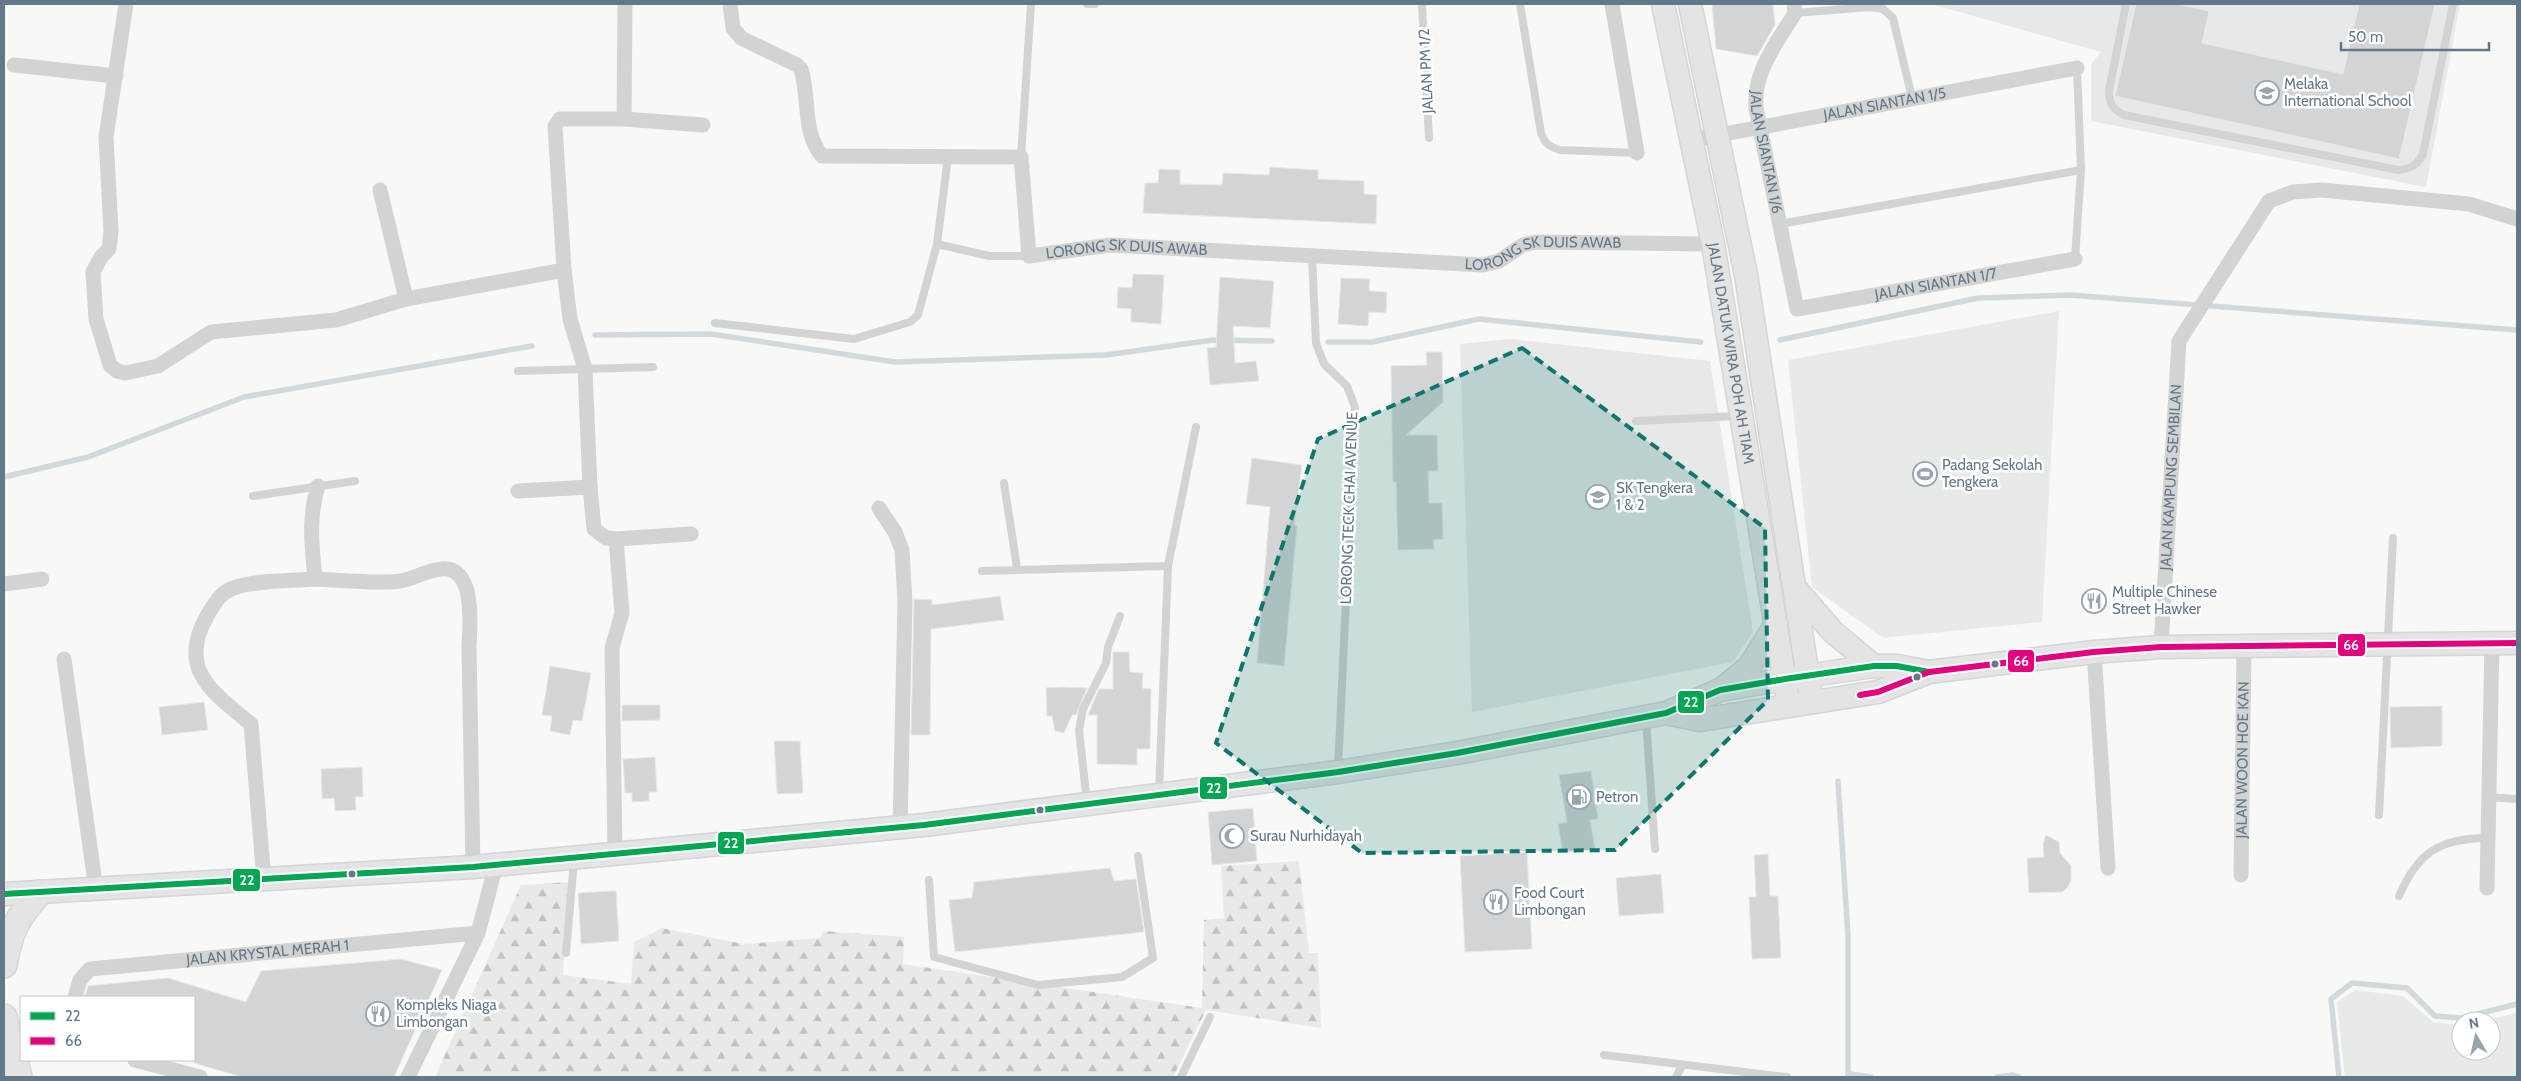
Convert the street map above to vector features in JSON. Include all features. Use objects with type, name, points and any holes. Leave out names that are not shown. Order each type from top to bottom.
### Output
[{"type":"main road","name":"JALAN DATUK WIRA POH AH TIAM","points":[[1663,4],[1713,244],[1788,705]]},
{"type":"main road","name":"JALAN DATUK WIRA POH AH TIAM","points":[[1690,4],[1746,275],[1812,702]]},
{"type":"main road","points":[[1793,585],[1833,632],[1874,666]]},
{"type":"main road","points":[[1720,690],[1749,667],[1776,624]]},
{"type":"main road","points":[[1656,715],[1700,720],[1878,692],[1929,672],[2094,652],[2161,647],[2517,643]]},
{"type":"main road","points":[[4,894],[473,867],[900,827],[1159,796],[1338,772],[1496,746],[1656,715],[1720,690],[1784,679],[1874,666],[1896,666],[1929,672]]},
{"type":"main road","points":[[4,965],[8,941],[19,916],[39,893]]},
{"type":"main road","points":[[4,1017],[15,1075]]},
{"type":"street","points":[[126,4],[106,137],[111,231],[109,249],[101,257],[93,272],[96,319],[110,365],[117,371],[125,373],[158,366],[211,332],[336,320],[406,299],[564,270]]},
{"type":"street","points":[[624,119],[625,4]]},
{"type":"street","points":[[730,4],[733,28],[742,38],[797,65],[801,70],[810,136],[815,148],[822,156],[1020,158]]},
{"type":"street","points":[[1612,4],[1636,153]]},
{"type":"street","name":"JALAN SIANTAN 1/6","points":[[1795,8],[1760,73],[1755,90],[1760,126],[1796,309]]},
{"type":"street","points":[[14,65],[116,76]]},
{"type":"street","name":"JALAN SIANTAN 1/5","points":[[1692,140],[2077,68]]},
{"type":"street","points":[[691,534],[616,539],[606,538],[594,529],[590,486],[585,369],[570,319],[564,270],[555,126],[560,119],[624,119],[703,125]]},
{"type":"street","name":"LORONG SK DUIS AWAB","points":[[1020,158],[1028,256],[1111,245],[1483,265],[1499,261],[1523,245],[1536,242],[1713,244]]},
{"type":"street","points":[[380,190],[406,299]]},
{"type":"street","name":"JALAN KAMPUNG SEMBILAN","points":[[2161,647],[2178,341],[2269,201],[2292,192],[2322,190],[2469,204],[2517,219]]},
{"type":"street","name":"JALAN SIANTAN 1/7","points":[[1796,309],[2075,259]]},
{"type":"street","points":[[315,580],[310,527],[312,506],[318,486]]},
{"type":"street","points":[[518,491],[590,486]]},
{"type":"street","points":[[879,508],[895,532],[902,550],[905,602],[900,827]]},
{"type":"street","points":[[615,854],[612,648],[622,613],[616,539]]},
{"type":"street","points":[[264,880],[251,724],[219,698],[198,672],[196,641],[218,596],[234,587],[315,580],[400,581],[441,569],[449,570],[458,575],[468,591],[471,611],[469,646],[473,867]]},
{"type":"street","points":[[4,584],[42,580]]},
{"type":"street","points":[[2487,888],[2492,643]]},
{"type":"street","name":"JALAN WOON HOE KAN","points":[[2242,874],[2244,646]]},
{"type":"street","points":[[2094,652],[2108,868]]},
{"type":"street","points":[[64,658],[96,890]]},
{"type":"street","points":[[408,1077],[478,933],[496,865]]},
{"type":"street","name":"JALAN KRYSTAL MERAH 1","points":[[75,996],[80,980],[90,969],[478,933]]},
{"type":"street","points":[[139,1061],[200,1077]]},
{"type":"lane","points":[[1020,158],[1031,4]]},
{"type":"lane","name":"JALAN PM 1/2","points":[[1422,4],[1429,138]]},
{"type":"lane","points":[[1520,4],[1544,142],[1552,148],[1560,150],[1636,153]]},
{"type":"lane","points":[[2126,4],[2109,91],[2109,102],[2115,110],[2124,115],[2398,170],[2409,169],[2418,163],[2422,154],[2453,4]]},
{"type":"lane","points":[[1795,8],[1870,7],[1883,9],[1893,18],[1912,98]]},
{"type":"lane","points":[[2075,259],[2081,170],[2077,68]]},
{"type":"lane","points":[[715,322],[854,339],[910,322],[918,315],[938,244],[948,157]]},
{"type":"lane","points":[[1780,224],[2081,170]]},
{"type":"lane","points":[[938,244],[989,256],[1028,256]]},
{"type":"lane","name":"LORONG TECK CHAI AVENUE","points":[[1312,256],[1316,344],[1324,364],[1347,386],[1355,407],[1338,772]]},
{"type":"lane","points":[[518,371],[653,367]]},
{"type":"lane","points":[[1636,421],[1742,416]]},
{"type":"lane","points":[[1159,796],[1168,566],[1196,427]]},
{"type":"lane","points":[[253,496],[355,481]]},
{"type":"lane","points":[[1004,483],[1017,568]]},
{"type":"lane","points":[[2379,815],[2392,538]]},
{"type":"lane","points":[[982,570],[1168,566]]},
{"type":"lane","points":[[1087,805],[1080,730],[1083,708],[1106,663],[1108,647],[1120,616]]},
{"type":"lane","points":[[1655,849],[1656,715]]},
{"type":"lane","points":[[2488,797],[2517,799]]},
{"type":"lane","points":[[2399,896],[2407,877],[2416,865],[2436,848],[2454,840],[2488,838]]},
{"type":"lane","points":[[929,880],[934,957],[1038,985],[1122,977],[1153,958],[1138,856]]},
{"type":"lane","points":[[566,953],[574,858]]},
{"type":"lane","points":[[1181,1077],[1210,1016]]},
{"type":"lane","points":[[1604,1055],[1682,1066],[1787,1077]]},
{"type":"lane","points":[[1676,1077],[1682,1066]]},
{"type":"highlighted area","points":[[1522,348],[1765,528],[1768,700],[1615,850],[1362,853],[1216,743],[1318,439]]},
{"type":"shaded area","name":"Melaka International School","points":[[1931,4],[2460,4],[2426,187],[2091,121],[2091,64],[2101,52]]},
{"type":"shaded area","name":"SK Tengkera 1 & 2","points":[[1510,339],[1710,361],[1753,632],[1733,662],[1472,712],[1460,344]]},
{"type":"green space","name":"Padang Sekolah Tengkera","points":[[2059,311],[2042,622],[1883,638],[1812,587],[1788,360]]},
{"type":"green space","points":[[1299,861],[1309,953],[1318,953],[1321,1028],[1206,1010],[1173,1077],[435,1077],[521,885],[569,882],[563,975],[631,984],[634,942],[662,928],[744,944],[820,938],[823,931],[904,937],[903,964],[1202,1008],[1204,920],[1224,918],[1221,866]]},
{"type":"green space","points":[[2355,990],[2403,996],[2433,1022],[2451,1024],[2451,1061],[2501,1061],[2501,1017],[2517,1013],[2517,1077],[2345,1077],[2337,1002]]},
{"type":"building","points":[[1712,4],[1773,4],[1775,25],[1757,56],[1716,49]]},
{"type":"building","points":[[2136,4],[2178,4],[2209,11],[2202,43],[2343,74],[2359,4],[2435,4],[2399,159],[2115,96]]},
{"type":"building","points":[[1270,167],[1318,170],[1318,179],[1364,181],[1364,194],[1377,195],[1376,224],[1143,213],[1145,183],[1158,183],[1159,169],[1180,170],[1180,184],[1222,185],[1223,173],[1269,175]]},
{"type":"building","points":[[1133,274],[1164,275],[1161,324],[1131,322],[1131,309],[1117,308],[1118,287],[1132,288]]},
{"type":"building","points":[[1220,277],[1274,281],[1270,328],[1233,326],[1235,363],[1256,361],[1259,381],[1210,385],[1207,348],[1216,347]]},
{"type":"building","points":[[1341,278],[1370,279],[1369,291],[1387,292],[1386,313],[1369,312],[1368,326],[1338,324]]},
{"type":"building","points":[[1426,352],[1442,352],[1443,402],[1406,435],[1437,435],[1438,471],[1428,471],[1429,503],[1442,503],[1443,539],[1433,540],[1434,549],[1398,550],[1396,482],[1393,482],[1391,366],[1427,365]]},
{"type":"building","points":[[1252,458],[1302,465],[1294,525],[1297,526],[1284,666],[1257,663],[1270,507],[1246,504]]},
{"type":"building","points":[[1000,596],[1004,620],[931,629],[930,735],[911,735],[914,599],[932,600],[932,605]]},
{"type":"building","points":[[1113,652],[1129,652],[1130,672],[1143,673],[1142,688],[1151,689],[1150,749],[1137,749],[1137,765],[1097,764],[1097,715],[1088,715],[1099,689],[1113,689]]},
{"type":"building","points":[[550,666],[591,673],[582,721],[573,720],[570,735],[550,731],[552,716],[542,715]]},
{"type":"building","points":[[1046,688],[1087,688],[1076,715],[1072,715],[1064,733],[1055,731],[1052,716],[1047,716]]},
{"type":"building","points":[[204,702],[208,730],[162,735],[159,707]]},
{"type":"building","points":[[622,705],[660,705],[660,720],[622,721]]},
{"type":"building","points":[[2442,706],[2442,746],[2391,748],[2390,707]]},
{"type":"building","points":[[774,741],[800,741],[803,793],[777,794]]},
{"type":"building","points":[[655,757],[657,792],[649,792],[649,801],[632,802],[632,793],[625,793],[623,759]]},
{"type":"building","points":[[362,767],[363,797],[355,797],[356,810],[335,811],[334,798],[322,799],[321,769]]},
{"type":"building","name":"Petron","points":[[1591,771],[1598,819],[1590,820],[1595,849],[1563,853],[1558,824],[1567,822],[1559,775]]},
{"type":"building","name":"Surau Nurhidayah","points":[[1253,808],[1257,861],[1212,865],[1208,812]]},
{"type":"building","points":[[2046,835],[2059,842],[2060,853],[2071,866],[2071,881],[2062,892],[2029,893],[2027,858],[2044,857],[2043,845]]},
{"type":"building","name":"Food Court Limbongan","points":[[1527,852],[1532,949],[1465,952],[1460,856]]},
{"type":"building","points":[[1768,854],[1770,896],[1778,896],[1781,958],[1752,959],[1749,897],[1756,897],[1754,855]]},
{"type":"building","points":[[1110,868],[1114,881],[1136,879],[1144,932],[955,952],[949,900],[972,898],[974,882]]},
{"type":"building","points":[[1661,874],[1664,913],[1619,916],[1616,878]]},
{"type":"building","points":[[616,891],[619,941],[581,944],[578,893]]},
{"type":"building","points":[[401,959],[442,970],[394,1077],[242,1077],[194,1063],[195,996],[85,996],[88,986],[168,978],[246,1002],[261,971]]},
{"type":"waterway","points":[[1780,340],[1978,298],[2070,295],[2517,330]]},
{"type":"waterway","points":[[1328,342],[1372,342],[1479,319],[1701,342]]},
{"type":"waterway","points":[[595,335],[711,334],[895,362],[1106,355],[1213,340],[1272,341]]},
{"type":"waterway","points":[[4,477],[88,457],[244,397],[532,346]]},
{"type":"waterway","points":[[1838,781],[1848,937],[1848,1077]]},
{"type":"waterway","points":[[2339,1077],[2331,999],[2352,983],[2407,988],[2435,1016],[2462,1018],[2517,1004]]},
{"type":"waterway","points":[[1850,1074],[1871,1077]]},
{"type":"waterway","points":[[1997,1077],[2013,1075],[2019,1077]]},
{"type":"transit line","name":"66","points":[[1860,695],[1878,692],[1929,672],[2094,652],[2161,647],[2517,643]]},
{"type":"transit line","name":"22","points":[[4,894],[473,867],[924,825],[1338,772],[1457,753],[1666,713],[1720,690],[1785,679],[1874,666],[1897,666],[1929,672]]},
{"type":"place","name":"Melaka International School","points":[[2267,93]]},
{"type":"place","name":"Padang Sekolah Tengkera","points":[[1925,474]]},
{"type":"place","name":"SK Tengkera 1 & 2","points":[[1598,497]]},
{"type":"place","name":"Multiple Chinese Street Hawker","points":[[2094,601]]},
{"type":"place","name":"Petron","points":[[1579,797]]},
{"type":"place","name":"Surau Nurhidayah","points":[[1232,836]]},
{"type":"place","name":"Food Court Limbongan","points":[[1496,902]]},
{"type":"place","name":"Kompleks Niaga Limbongan","points":[[378,1014]]}]
